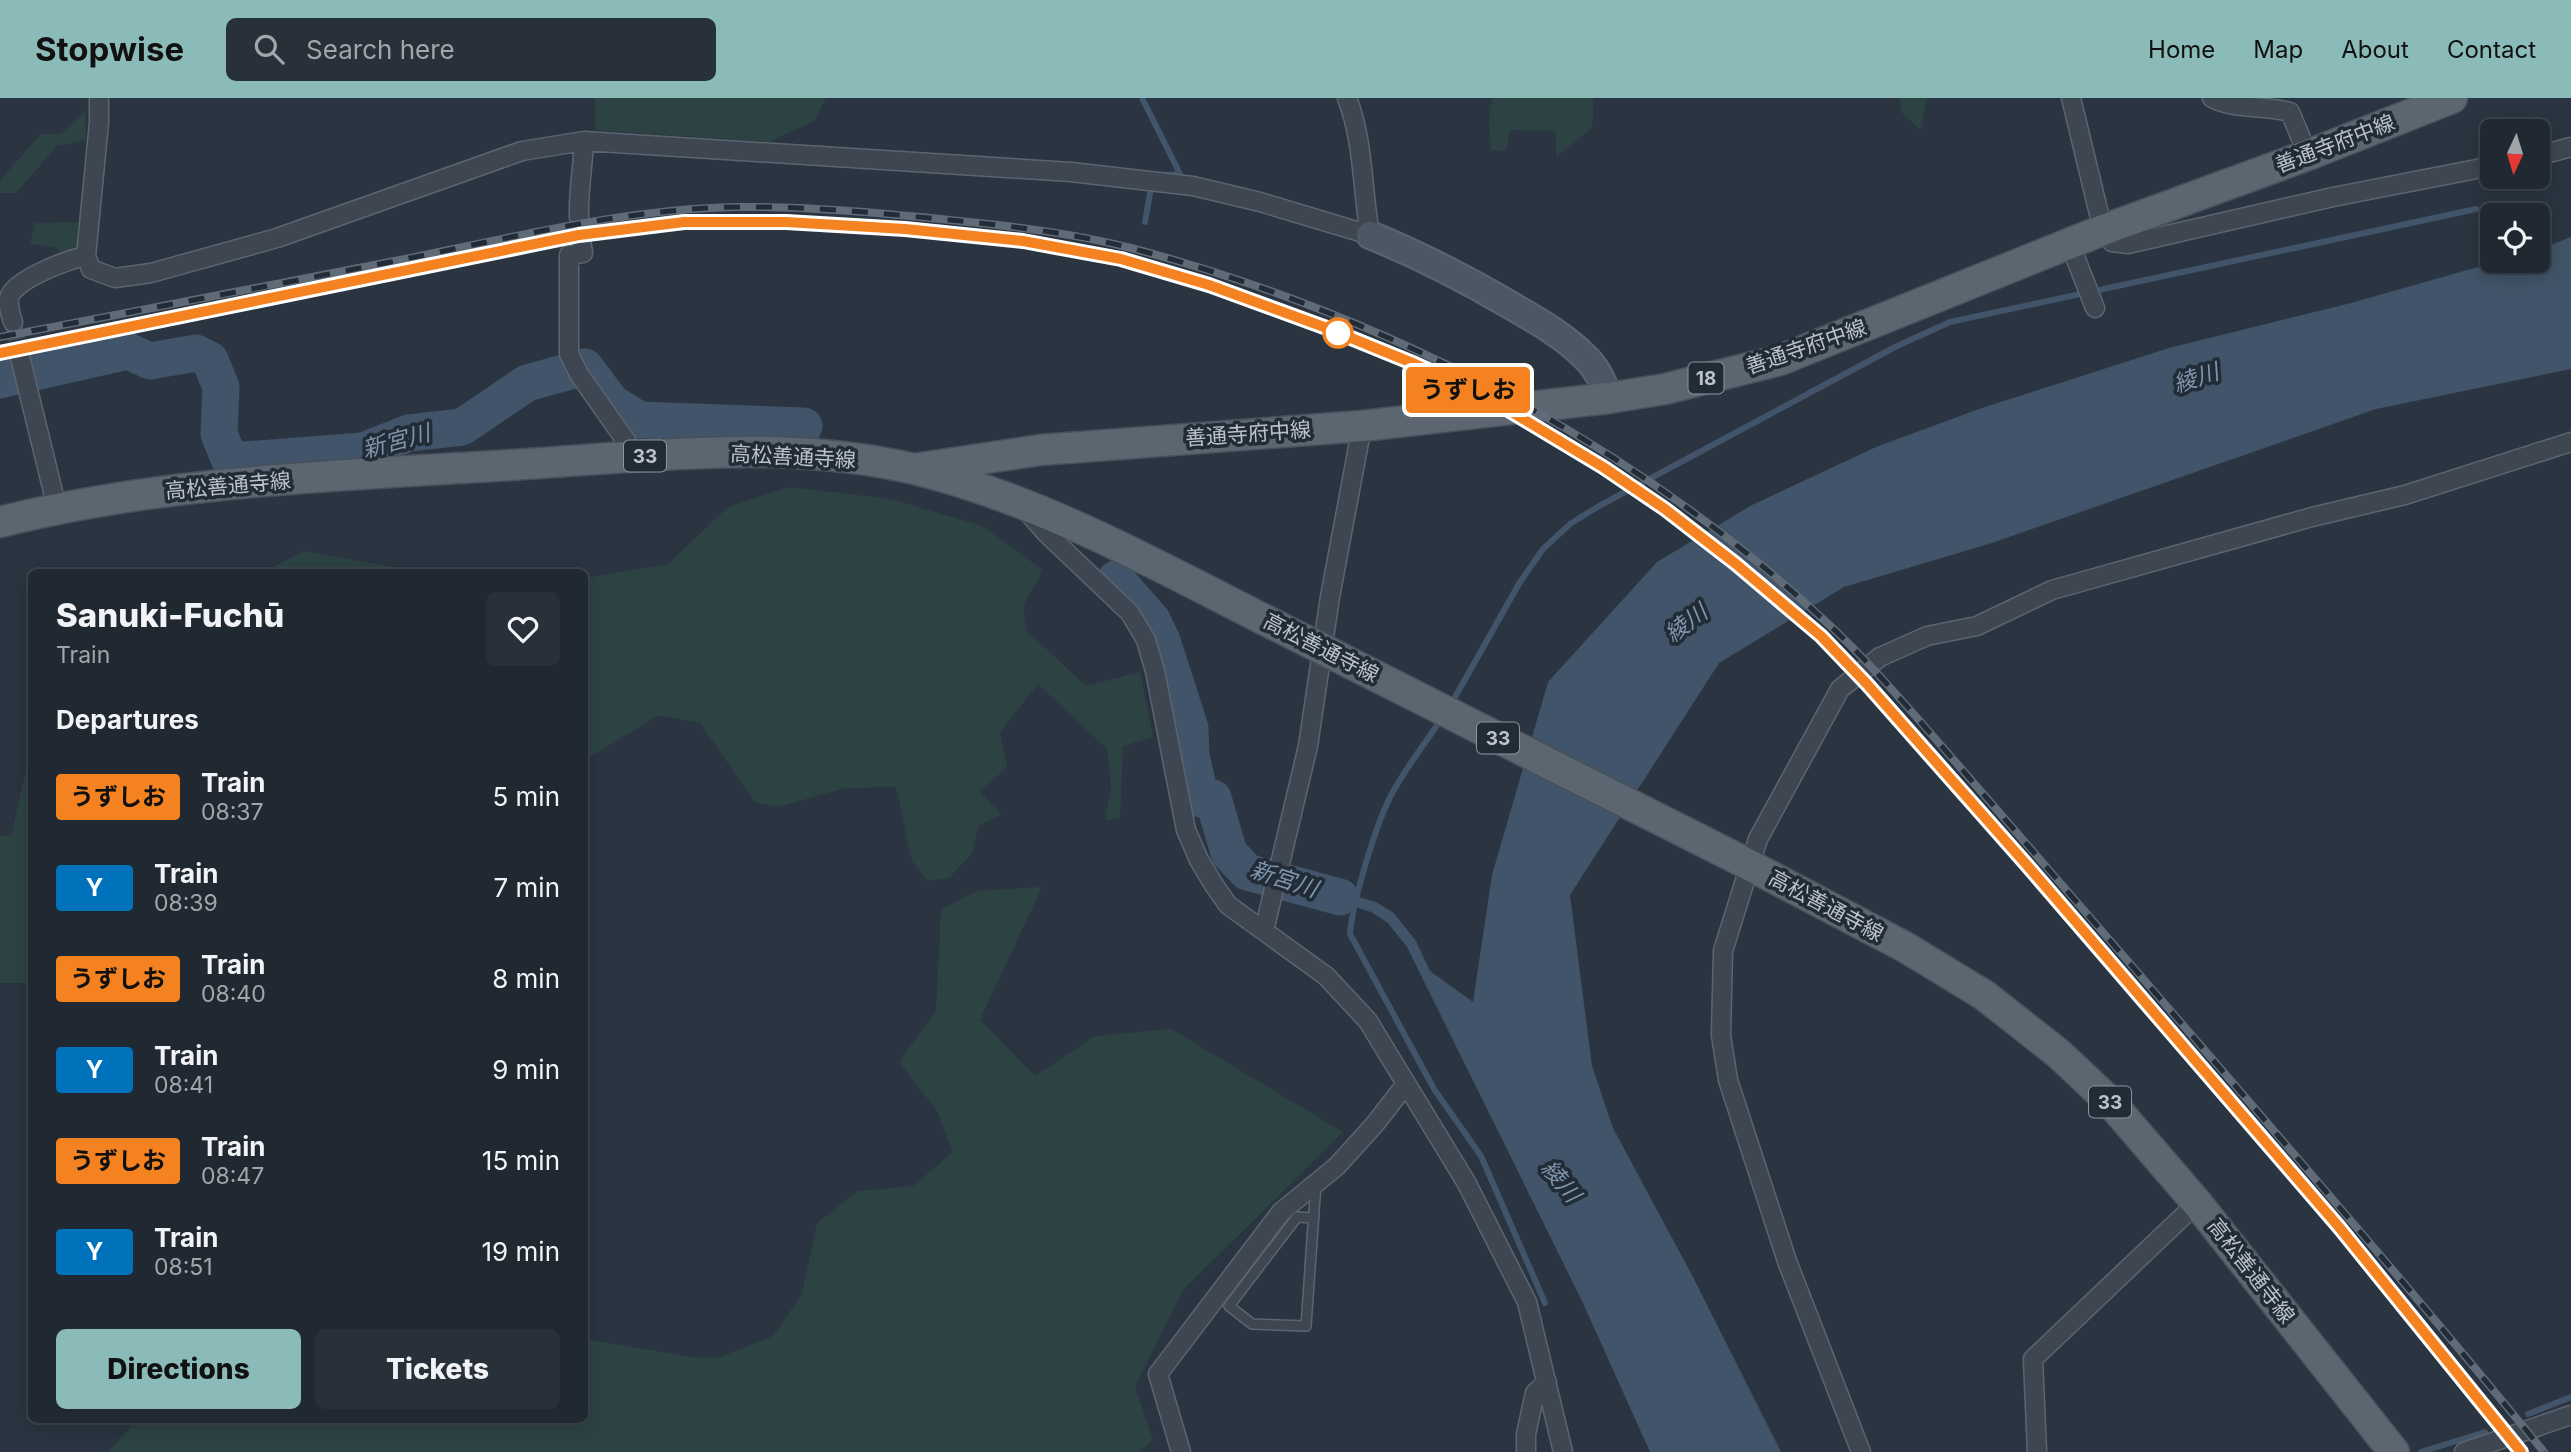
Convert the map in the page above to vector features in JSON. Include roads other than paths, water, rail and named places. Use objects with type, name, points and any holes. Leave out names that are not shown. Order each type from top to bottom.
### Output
[{"type":"main road","name":"善通寺府中線","points":[[914,469],[1023,452],[1362,426],[1609,398],[1665,389],[1780,360],[2103,230],[2308,155],[2452,98]]},
{"type":"main road","name":"高松善通寺線","points":[[0,522],[57,508],[164,491],[351,475],[746,452],[830,456],[914,469],[1019,501],[1119,547],[1742,862],[1905,947],[1984,995],[2059,1054],[2111,1103],[2197,1203],[2393,1452]]},
{"type":"main road","points":[[1019,501],[1013,484],[1012,467],[1016,457],[1023,452]]},
{"type":"street","points":[[99,98],[86,256],[90,269],[115,278],[151,273],[278,238],[522,150],[584,141],[1071,172],[1193,186],[1261,202],[1370,234],[1453,273],[1548,328],[1586,357],[1601,377],[1609,398]]},
{"type":"street","points":[[1347,98],[1356,121],[1360,144],[1370,234]]},
{"type":"street","points":[[2071,98],[2103,230],[2112,243],[2128,244],[2333,197],[2480,168]]},
{"type":"street","points":[[2213,98],[2234,104],[2274,107],[2290,112],[2308,155]]},
{"type":"street","points":[[579,217],[578,200],[581,192],[584,141]]},
{"type":"street","points":[[2550,153],[2571,147]]},
{"type":"street","points":[[2070,244],[2093,302]]},
{"type":"street","points":[[582,246],[583,253],[569,255],[569,354],[626,441],[633,457]]},
{"type":"street","points":[[13,322],[8,299],[15,286],[63,262],[86,256]]},
{"type":"street","points":[[23,369],[57,508]]},
{"type":"street","points":[[1264,931],[1308,746],[1330,597],[1362,426]]},
{"type":"street","points":[[1861,1452],[1787,1261],[1728,1080],[1721,1035],[1723,951],[1742,862],[1758,839],[1840,689],[1880,657],[1927,636],[1977,626],[2052,590],[2312,517],[2405,495],[2571,442]]},
{"type":"street","points":[[1019,501],[1047,534],[1129,613],[1146,640],[1155,671],[1186,831],[1199,860],[1228,905],[1326,976],[1368,1021],[1466,1182],[1527,1302],[1563,1452]]},
{"type":"street","points":[[1181,1452],[1158,1374],[1281,1212],[1352,1150],[1406,1084]]},
{"type":"street","points":[[2037,1452],[2034,1359],[2197,1203]]},
{"type":"street","points":[[1526,1452],[1526,1434],[1535,1393],[1548,1382]]},
{"type":"street","points":[[2464,1452],[2571,1415]]},
{"type":"lane","points":[[1314,1218],[1297,1217],[1229,1306],[1252,1324],[1306,1326],[1314,1218],[1316,1183]]},
{"type":"water","name":"綾川","points":[[2571,237],[2571,369],[2376,409],[1992,543],[1844,587],[1719,663],[1570,895],[1592,1066],[1613,1128],[1693,1277],[1781,1452],[1650,1452],[1582,1301],[1407,947],[1388,923],[1371,912],[1292,887],[1295,879],[1376,902],[1394,913],[1416,941],[1430,971],[1473,1002],[1492,875],[1548,682],[1657,562],[1752,505],[1876,447],[1979,409],[2169,348],[2351,303],[2480,266],[2480,273],[2550,273],[2550,245]]},
{"type":"waterway","points":[[1142,98],[1180,174],[1162,175]]},
{"type":"waterway","points":[[1145,222],[1151,187]]},
{"type":"waterway","points":[[1450,706],[1520,582],[1543,549],[1570,524],[1897,346],[1950,322],[2476,209]]},
{"type":"waterway","name":"新宮川","points":[[0,380],[128,351],[150,361],[196,353],[210,360],[221,387],[219,434],[230,461],[363,451],[409,433],[462,427],[527,383],[585,367],[612,403],[639,420],[804,426]]},
{"type":"waterway","name":"新宮川","points":[[1116,579],[1152,620],[1162,641],[1190,728],[1191,756],[1201,799],[1213,798],[1229,853],[1247,872],[1340,897]]},
{"type":"waterway","points":[[1442,718],[1387,803],[1367,860],[1350,934],[1434,1089],[1481,1156],[1545,1303]]},
{"type":"waterway","points":[[2528,1414],[2571,1397]]},
{"type":"waterway","points":[[2421,1452],[2485,1432]]},
{"type":"tunnel","points":[[579,217],[582,246]]},
{"type":"tunnel","points":[[13,322],[20,357]]},
{"type":"railway","points":[[0,337],[611,219],[695,209],[763,207],[844,210],[973,222],[1109,243],[1226,276],[1319,309],[1411,348],[1500,392],[1587,441],[1670,496],[1749,555],[1842,637],[1910,710],[2139,974],[2394,1271],[2544,1452]]},
{"type":"railway","points":[[458,259],[579,235],[684,222],[786,222],[905,229],[1023,241],[1121,259],[1209,285],[1324,327],[1480,393],[1603,467],[1665,509],[1719,550],[1821,636],[1867,684],[2043,884],[2339,1226],[2521,1452]]},
{"type":"railway","points":[[0,353],[368,277]]},
{"type":"train","name":"うずしお","points":[[0,353],[579,235],[684,222],[786,222],[905,229],[1023,241],[1121,259],[1209,285],[1415,364],[1480,393],[1603,467],[1719,550],[1821,636],[1867,684],[2026,864],[2339,1227],[2521,1452]]}]
